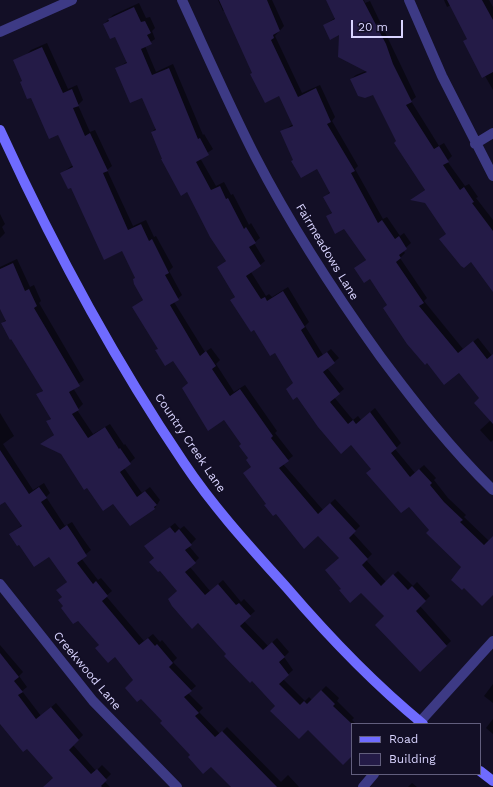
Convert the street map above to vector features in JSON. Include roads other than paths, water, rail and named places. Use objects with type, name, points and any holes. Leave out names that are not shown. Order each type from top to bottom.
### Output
[{"type":"street","points":[[0,32],[72,0]]},
{"type":"street","name":"Fairmeadows Lane","points":[[182,0],[255,156],[319,267],[350,314],[406,391],[470,467],[493,490]]},
{"type":"street","points":[[409,0],[442,76],[475,144],[493,176]]},
{"type":"street","name":"Country Creek Lane","points":[[0,130],[35,206],[95,319],[184,463],[224,516],[321,627],[382,690],[420,723]]},
{"type":"street","points":[[475,144],[493,133]]},
{"type":"street","name":"Creekwood Lane","points":[[0,584],[93,701],[177,787]]},
{"type":"street","points":[[420,723],[493,641]]},
{"type":"street","points":[[481,772],[493,781]]},
{"type":"street","points":[[362,787],[373,775]]}]
